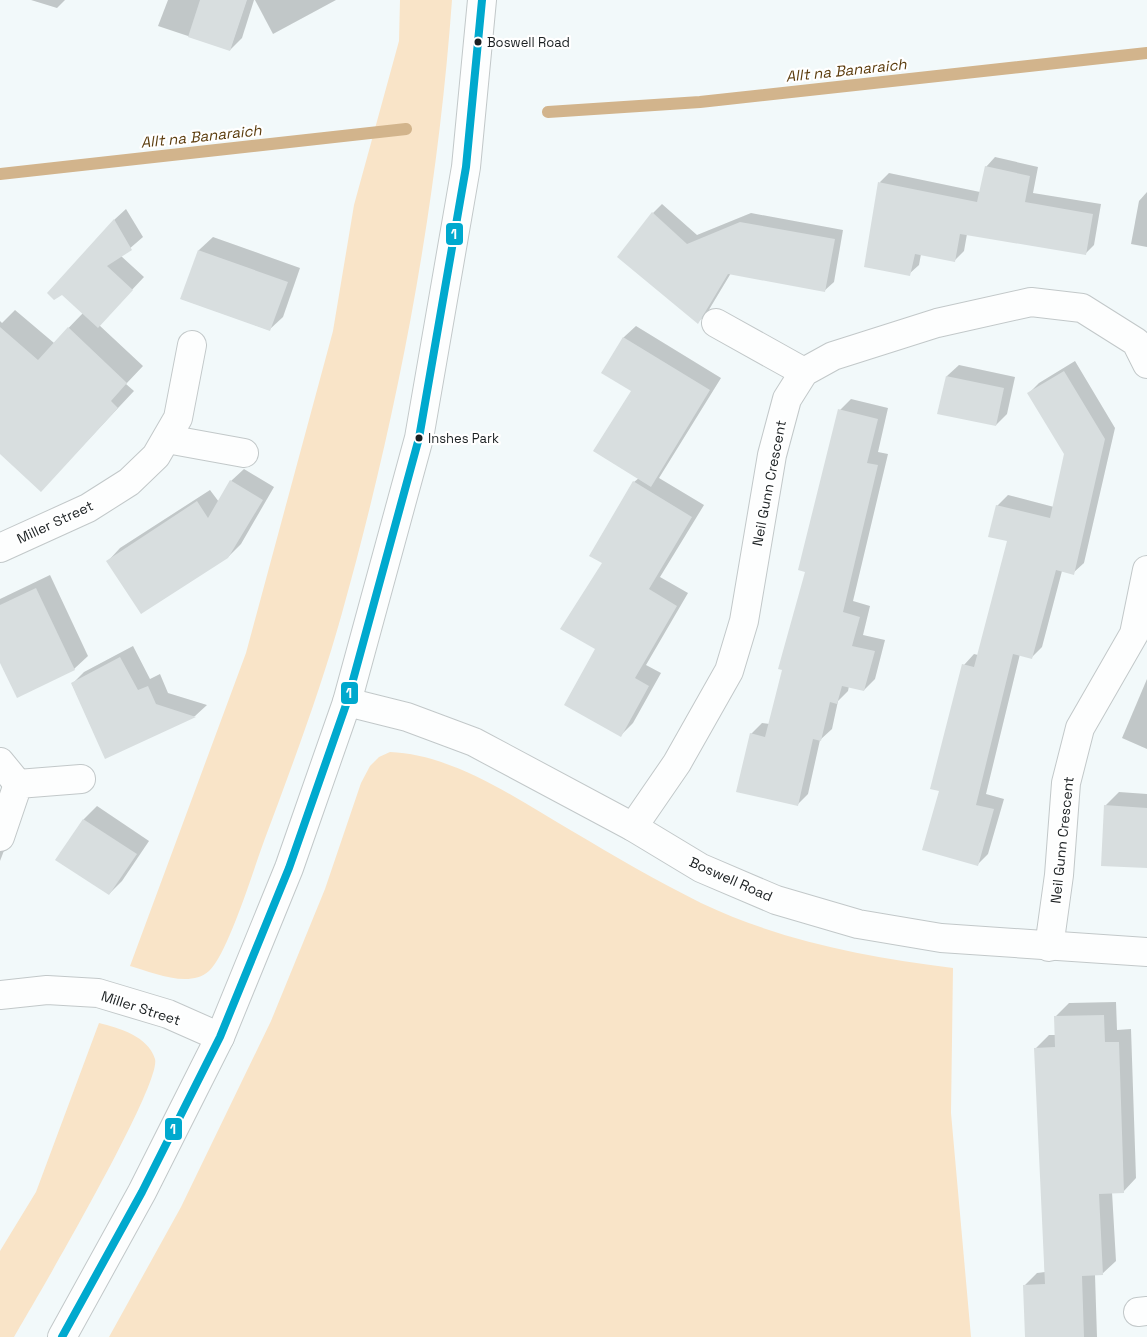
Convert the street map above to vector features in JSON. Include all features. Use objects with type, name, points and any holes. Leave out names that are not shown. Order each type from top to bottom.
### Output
[{"type":"street","points":[[62,1337],[142,1192],[220,1037],[289,868],[347,702],[419,438],[466,167],[482,0]]},
{"type":"street","name":"Neil Gunn Crescent","points":[[633,827],[677,763],[728,671],[744,622],[772,455],[787,399],[804,372],[834,356],[937,323],[1031,302],[1082,308],[1143,347]]},
{"type":"street","points":[[716,323],[804,372]]},
{"type":"street","name":"Miller Street","points":[[0,548],[79,514],[129,482],[156,456],[178,418],[192,345]]},
{"type":"street","points":[[166,439],[244,453]]},
{"type":"street","name":"Neil Gunn Crescent","points":[[1049,947],[1059,875],[1066,783],[1080,728],[1134,634],[1147,570]]},
{"type":"street","name":"Boswell Road","points":[[347,702],[407,718],[474,742],[633,827],[710,872],[776,900],[858,924],[942,938],[1049,947],[1147,952]]},
{"type":"street","points":[[0,762],[18,784]]},
{"type":"street","points":[[18,784],[81,779]]},
{"type":"street","points":[[0,837],[18,784]]},
{"type":"street","name":"Miller Street","points":[[0,995],[48,990],[98,993],[168,1014],[220,1037]]},
{"type":"shaded area","points":[[400,0],[452,0],[445,78],[425,232],[412,309],[381,462],[334,642],[232,930],[216,962],[209,971],[191,979],[170,978],[130,966],[246,653],[333,331],[354,205],[399,41]]},
{"type":"shaded area","points":[[390,752],[438,761],[485,781],[652,877],[701,903],[762,928],[856,953],[953,968],[951,1113],[971,1337],[109,1337],[181,1207],[271,1021],[325,889],[361,783],[370,766],[379,757]]},
{"type":"shaded area","points":[[99,1023],[132,1034],[146,1044],[155,1059],[152,1077],[119,1149],[70,1240],[14,1337],[0,1337],[0,1251],[36,1192]]},
{"type":"building","points":[[200,0],[247,0],[230,51],[188,37]]},
{"type":"building","points":[[985,166],[1030,176],[1025,202],[1093,214],[1086,255],[960,234],[955,262],[915,254],[910,276],[864,267],[878,182],[977,202]]},
{"type":"building","points":[[652,212],[687,244],[740,222],[835,239],[825,292],[728,274],[698,324],[617,257]]},
{"type":"building","points":[[114,219],[132,250],[107,266],[133,290],[98,328],[62,295],[54,300],[47,293]]},
{"type":"building","points":[[198,250],[288,282],[270,331],[180,299]]},
{"type":"building","points":[[0,327],[38,360],[68,327],[127,383],[111,401],[118,408],[41,492],[0,454]]},
{"type":"building","points":[[623,337],[710,390],[651,487],[593,451],[631,391],[601,373]]},
{"type":"building","points":[[1064,371],[1105,439],[1074,575],[1056,570],[1032,659],[1013,654],[976,805],[994,809],[978,866],[922,850],[939,791],[930,789],[962,664],[974,667],[1007,541],[988,537],[996,505],[1050,518],[1064,454],[1027,393]]},
{"type":"building","points":[[946,376],[1004,388],[996,426],[937,414]]},
{"type":"building","points":[[838,409],[878,419],[867,463],[878,465],[843,612],[860,617],[852,646],[875,651],[864,691],[842,686],[837,704],[830,702],[821,741],[813,739],[798,806],[736,792],[750,733],[765,737],[782,670],[778,669],[805,572],[798,570]]},
{"type":"building","points":[[230,480],[263,500],[228,558],[141,614],[106,561],[197,501],[208,518]]},
{"type":"building","points":[[633,481],[692,517],[649,589],[677,606],[635,678],[649,686],[621,737],[564,705],[595,649],[560,629],[602,563],[589,556]]},
{"type":"building","points":[[36,588],[75,670],[17,698],[0,663],[0,605]]},
{"type":"building","points":[[120,657],[138,690],[148,686],[156,704],[196,717],[105,759],[71,683]]},
{"type":"building","points":[[1104,805],[1147,808],[1147,868],[1101,866]]},
{"type":"building","points":[[83,819],[137,854],[109,895],[55,860]]},
{"type":"building","points":[[1104,1015],[1105,1042],[1119,1042],[1124,1193],[1099,1194],[1103,1275],[1082,1276],[1084,1337],[1025,1337],[1023,1285],[1045,1284],[1034,1048],[1055,1047],[1054,1016]]},
{"type":"waterway","name":"Allt na Banaraich","points":[[548,112],[700,102],[1147,53]]},
{"type":"waterway","name":"Allt na Banaraich","points":[[0,174],[406,129]]},
{"type":"transit line","name":"1","points":[[62,1337],[142,1192],[220,1037],[289,868],[347,702],[419,438],[466,167],[482,0]]},
{"type":"place","name":"Boswell Road","points":[[478,42]]},
{"type":"place","name":"Inshes Park","points":[[419,438]]}]
